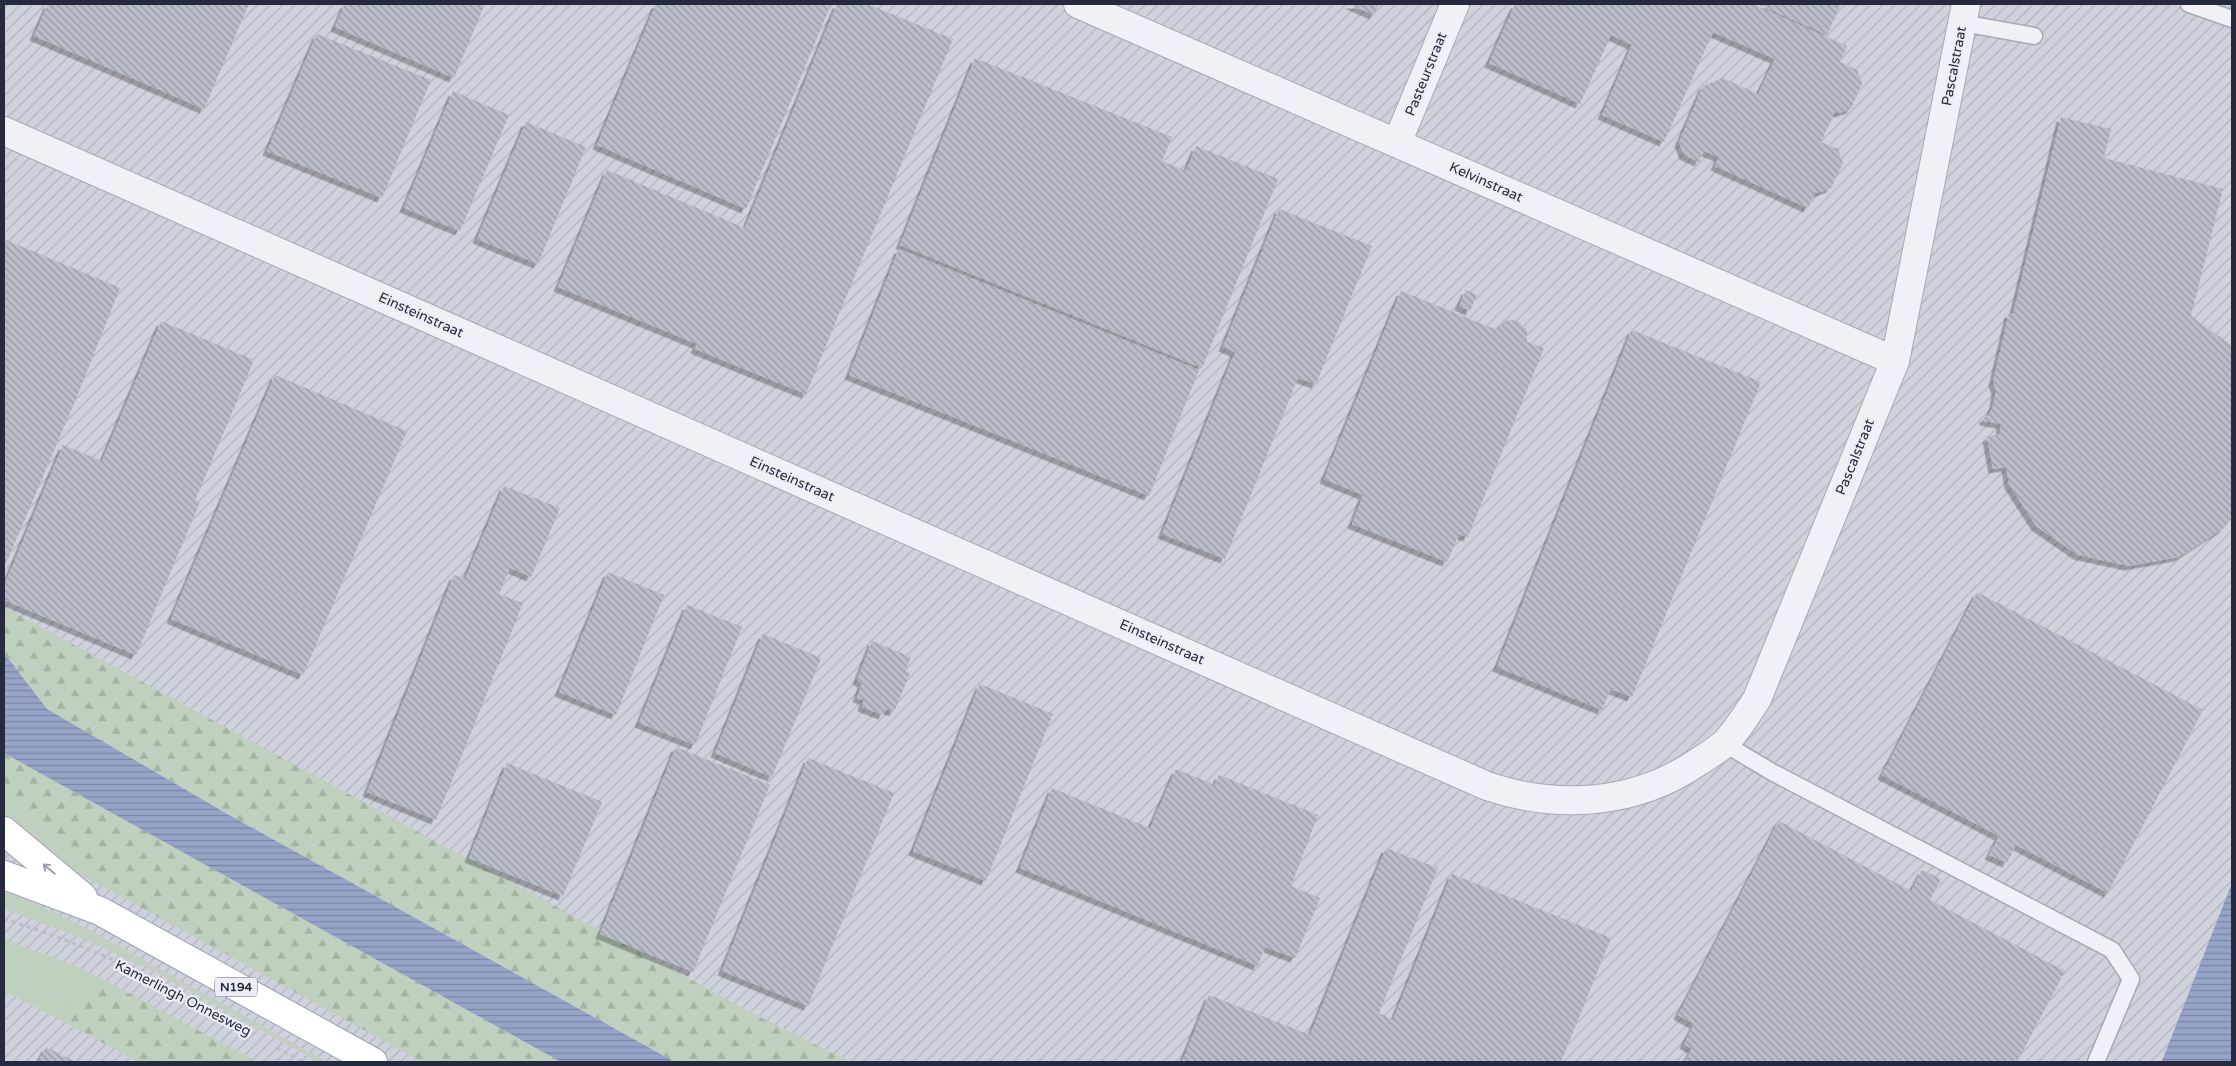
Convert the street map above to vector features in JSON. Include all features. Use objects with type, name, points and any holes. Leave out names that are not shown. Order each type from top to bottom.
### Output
[{"type":"main road","name":"N194","points":[[4,830],[100,911]]},
{"type":"main road","name":"N194","points":[[4,875],[100,911],[373,1062]]},
{"type":"street","name":"Kelvinstraat","points":[[1078,4],[1895,361]]},
{"type":"street","name":"Pasteurstraat","points":[[1398,144],[1455,4]]},
{"type":"street","name":"Pascalstraat","points":[[1586,801],[1636,793],[1683,772],[1724,744],[1756,699],[1895,361],[1964,13]]},
{"type":"street","name":"Einsteinstraat","points":[[4,131],[1487,786],[1548,800],[1586,801]]},
{"type":"lane","points":[[2189,4],[2232,19]]},
{"type":"lane","points":[[1964,13],[2034,36]]},
{"type":"lane","points":[[1724,744],[1772,772],[2112,950],[2131,979],[2096,1062]]},
{"type":"path","name":"Kamerlingh Onnesweg","points":[[4,919],[40,930],[130,968],[173,990]]},
{"type":"path","points":[[271,1044],[302,1062]]},
{"type":"shaded area","points":[[4,4],[2232,4],[2232,1062],[4,1062]]},
{"type":"green space","points":[[4,607],[752,1013],[851,1062],[675,1062],[229,815],[47,709],[4,655]]},
{"type":"green space","points":[[4,753],[561,1062],[422,1062],[91,880],[21,813],[4,787]]},
{"type":"green space","points":[[4,787],[21,813],[91,880],[67,867],[4,820]]},
{"type":"green space","points":[[4,889],[84,927],[327,1062],[319,1062],[159,974],[72,934],[4,909]]},
{"type":"green space","points":[[4,939],[83,969],[102,979],[53,1016],[4,991]]},
{"type":"green space","points":[[102,979],[258,1062],[138,1062],[53,1016]]},
{"type":"water","points":[[4,655],[47,709],[229,815],[675,1062],[561,1062],[4,753]]},
{"type":"water","points":[[2232,883],[2232,1062],[2162,1062],[2162,1061]]},
{"type":"building","points":[[48,4],[249,4],[204,109],[34,36]]},
{"type":"building","points":[[345,4],[485,4],[454,78],[335,27]]},
{"type":"building","points":[[656,4],[831,4],[746,209],[597,145]]},
{"type":"building","points":[[837,4],[867,4],[953,39],[806,394],[695,349],[697,344],[558,287],[607,170],[745,228]]},
{"type":"building","points":[[1349,4],[1379,4],[1374,15]]},
{"type":"building","points":[[1515,4],[1753,4],[1847,46],[1840,62],[1857,70],[1862,83],[1851,109],[1839,113],[1835,112],[1821,142],[1838,149],[1843,163],[1831,188],[1818,193],[1815,192],[1808,208],[1715,166],[1719,157],[1704,151],[1699,162],[1684,155],[1679,142],[1703,86],[1723,78],[1758,94],[1775,59],[1713,32],[1664,142],[1602,115],[1632,45],[1611,35],[1580,104],[1489,63]]},
{"type":"building","points":[[1757,4],[1841,4],[1827,35]]},
{"type":"building","points":[[317,34],[431,80],[382,198],[267,151]]},
{"type":"building","points":[[975,58],[1172,137],[1162,161],[1186,171],[1196,146],[1278,179],[1202,368],[900,245]]},
{"type":"building","points":[[453,91],[509,115],[460,231],[404,208]]},
{"type":"building","points":[[2061,117],[2111,129],[2104,158],[2223,189],[2191,316],[2228,343],[2232,349],[2232,517],[2223,529],[2179,557],[2129,566],[2078,555],[2036,526],[2009,484],[2006,467],[1993,469],[1987,437],[2000,434],[2001,424],[1984,421],[1984,418],[1989,415],[1994,403],[1996,390],[1993,382],[2009,313],[2013,314]]},
{"type":"building","points":[[526,122],[586,147],[538,264],[477,239]]},
{"type":"building","points":[[1279,209],[1372,246],[1316,384],[1298,378],[1225,559],[1162,534],[1235,352],[1223,347]]},
{"type":"building","points":[[4,239],[120,288],[76,399],[4,568]]},
{"type":"building","points":[[899,249],[1199,370],[1149,496],[849,375]]},
{"type":"building","points":[[1466,290],[1477,295],[1470,311],[1459,306]]},
{"type":"building","points":[[1401,291],[1497,330],[1505,321],[1518,321],[1527,330],[1527,342],[1544,348],[1468,537],[1459,534],[1447,562],[1352,524],[1363,495],[1324,479]]},
{"type":"building","points":[[161,321],[254,360],[195,501],[200,502],[136,655],[4,600],[4,586],[63,445],[102,461]]},
{"type":"building","points":[[1632,330],[1761,382],[1632,697],[1611,689],[1602,710],[1497,667]]},
{"type":"building","points":[[275,375],[407,431],[303,675],[171,619]]},
{"type":"building","points":[[504,486],[560,508],[531,577],[510,568],[499,594],[523,603],[436,820],[367,792],[454,575],[465,579]]},
{"type":"building","points":[[608,572],[664,595],[616,715],[559,692]]},
{"type":"building","points":[[1977,592],[2203,710],[2108,893],[2016,845],[2007,863],[1989,855],[1999,836],[1882,775]]},
{"type":"building","points":[[687,605],[742,627],[695,745],[639,723]]},
{"type":"building","points":[[763,634],[821,658],[772,777],[715,753]]},
{"type":"building","points":[[872,641],[911,657],[905,671],[910,673],[894,712],[886,709],[883,715],[862,707],[864,700],[857,698],[862,683],[857,680]]},
{"type":"building","points":[[980,684],[1053,714],[986,881],[913,851]]},
{"type":"building","points":[[676,747],[770,785],[693,972],[600,934]]},
{"type":"building","points":[[808,758],[894,793],[808,1006],[722,971]]},
{"type":"building","points":[[507,763],[602,802],[563,896],[469,858]]},
{"type":"building","points":[[1176,769],[1215,785],[1219,775],[1318,815],[1291,886],[1320,898],[1295,958],[1265,947],[1258,966],[1020,868],[1052,788],[1150,828]]},
{"type":"building","points":[[1779,821],[1911,891],[1922,870],[1941,879],[1930,900],[2065,971],[2017,1062],[1684,1062],[1692,1049],[1684,1044],[1694,1024],[1678,1015]]},
{"type":"building","points":[[1386,848],[1438,868],[1379,1013],[1393,1020],[1452,874],[1611,938],[1561,1062],[1182,1062],[1209,995],[1310,1035]]},
{"type":"building","points":[[46,1047],[76,1062],[38,1062]]}]
